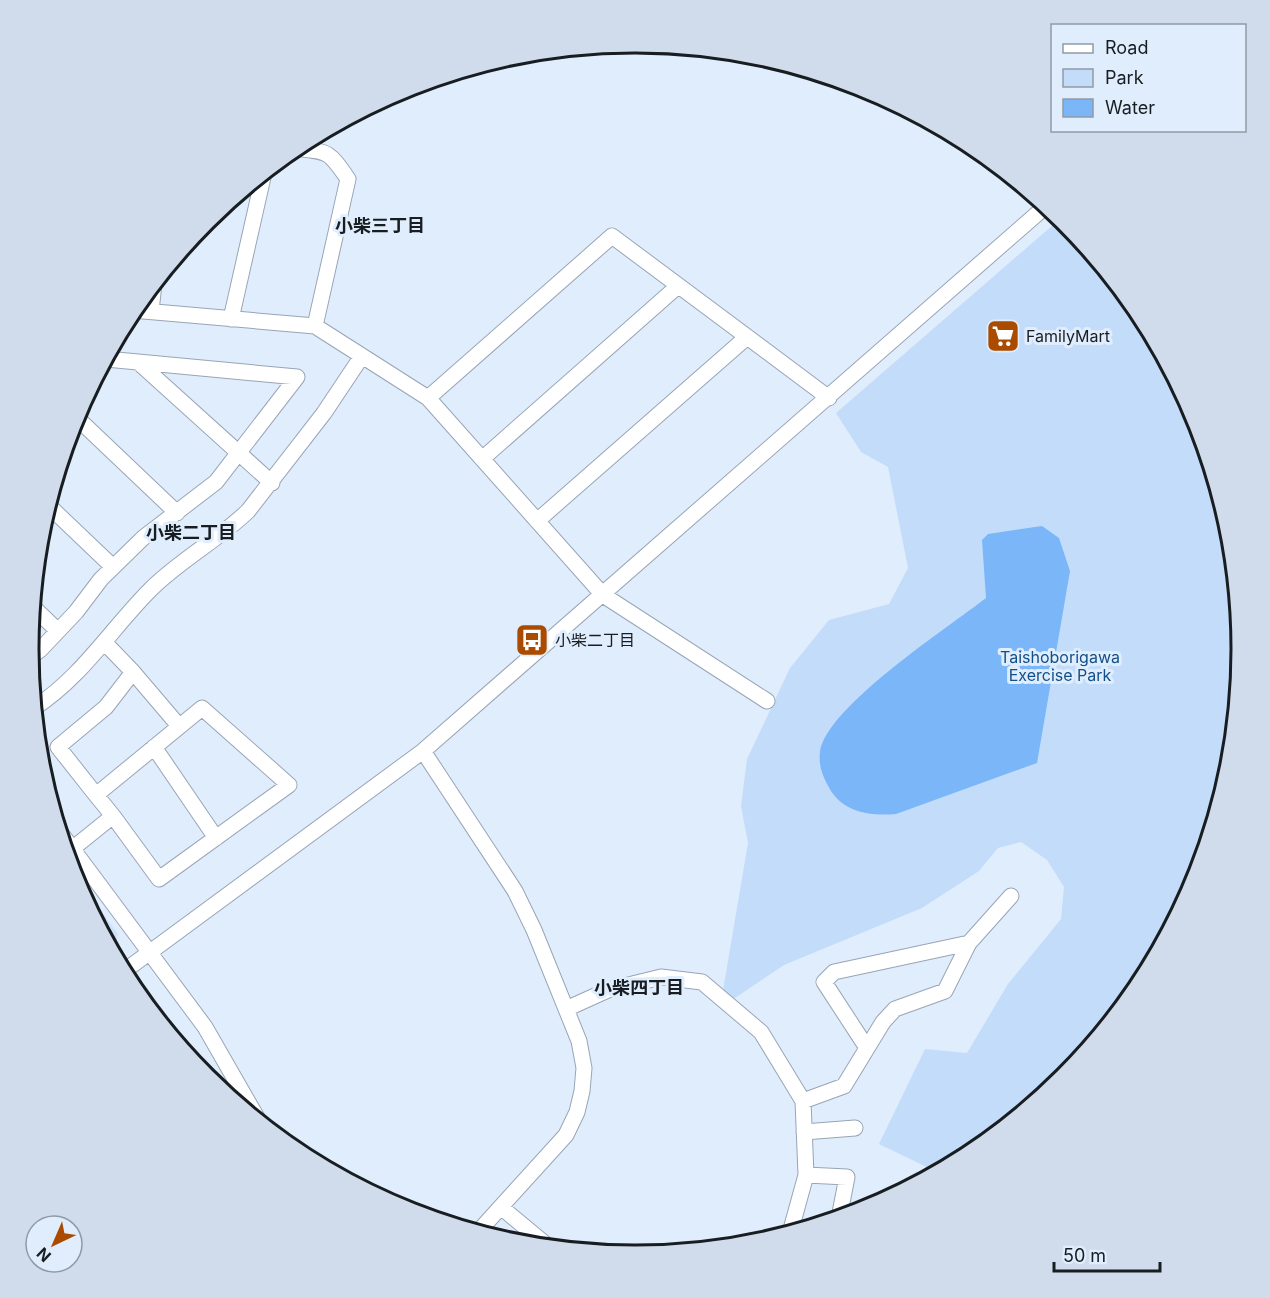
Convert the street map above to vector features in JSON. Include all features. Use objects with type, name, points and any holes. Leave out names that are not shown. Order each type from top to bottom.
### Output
[{"type":"street","points":[[309,150],[326,152],[332,156],[348,179],[315,327]]},
{"type":"street","points":[[231,319],[261,185]]},
{"type":"street","points":[[131,966],[423,751],[1039,212]]},
{"type":"street","points":[[428,398],[612,236],[829,398]]},
{"type":"street","points":[[482,459],[678,286]]},
{"type":"street","points":[[151,311],[152,300]]},
{"type":"street","points":[[144,311],[315,327],[362,356],[428,398],[603,595],[767,701]]},
{"type":"street","points":[[537,521],[747,337]]},
{"type":"street","points":[[41,700],[59,690],[105,643],[149,590],[167,573],[236,523],[272,483],[362,356]]},
{"type":"street","points":[[39,649],[58,631],[113,567],[143,537],[216,482],[297,377],[114,360]]},
{"type":"street","points":[[138,362],[238,456],[272,483]]},
{"type":"street","points":[[83,424],[177,513]]},
{"type":"street","points":[[55,512],[113,567]]},
{"type":"street","points":[[40,614],[58,631]]},
{"type":"street","points":[[105,643],[179,726]]},
{"type":"street","points":[[96,795],[202,708],[289,785],[159,879],[58,747],[106,707],[133,672]]},
{"type":"street","points":[[154,747],[216,837]]},
{"type":"street","points":[[423,751],[515,891],[579,1041],[584,1068],[577,1112],[566,1135],[484,1226]]},
{"type":"street","points":[[73,848],[113,816]]},
{"type":"street","points":[[76,854],[205,1027],[248,1102]]},
{"type":"street","points":[[803,1101],[844,1086],[883,1022],[895,1009],[945,991],[969,943],[1011,896]]},
{"type":"street","points":[[867,1048],[824,982],[834,972],[969,943]]},
{"type":"street","points":[[566,1009],[608,990],[661,977],[702,982],[760,1032],[803,1101],[806,1175],[793,1224]]},
{"type":"street","points":[[804,1132],[855,1128]]},
{"type":"street","points":[[806,1175],[847,1177],[841,1208]]},
{"type":"street","points":[[502,1208],[537,1237]]},
{"type":"shaded area","points":[[96,904],[118,934],[116,942]]},
{"type":"green space","name":"Taishoborigawa Exercise Park","points":[[1053,225],[1108,286],[1131,318],[1170,385],[1186,421],[1211,495],[1226,571],[1230,610],[1230,688],[1220,765],[1199,841],[1170,913],[1131,980],[1083,1042],[1028,1097],[998,1122],[928,1168],[879,1144],[925,1049],[967,1053],[1008,984],[1061,919],[1064,887],[1047,860],[1021,842],[998,848],[979,871],[922,908],[784,965],[720,1008],[748,843],[741,806],[747,759],[790,668],[829,620],[889,604],[908,568],[888,467],[861,452],[836,413]]},
{"type":"water","points":[[1042,526],[1059,538],[1070,571],[1037,763],[896,814],[860,812],[844,804],[831,791],[821,768],[820,752],[827,734],[843,713],[865,691],[986,598],[982,540],[988,534]]},
{"type":"place","name":"FamilyMart","points":[[1003,336]]},
{"type":"place","name":"小柴二丁目","points":[[532,640]]},
{"type":"district","name":"小柴三丁目","points":[[380,225]]},
{"type":"district","name":"小柴二丁目","points":[[191,532]]},
{"type":"district","name":"小柴四丁目","points":[[639,987]]}]
